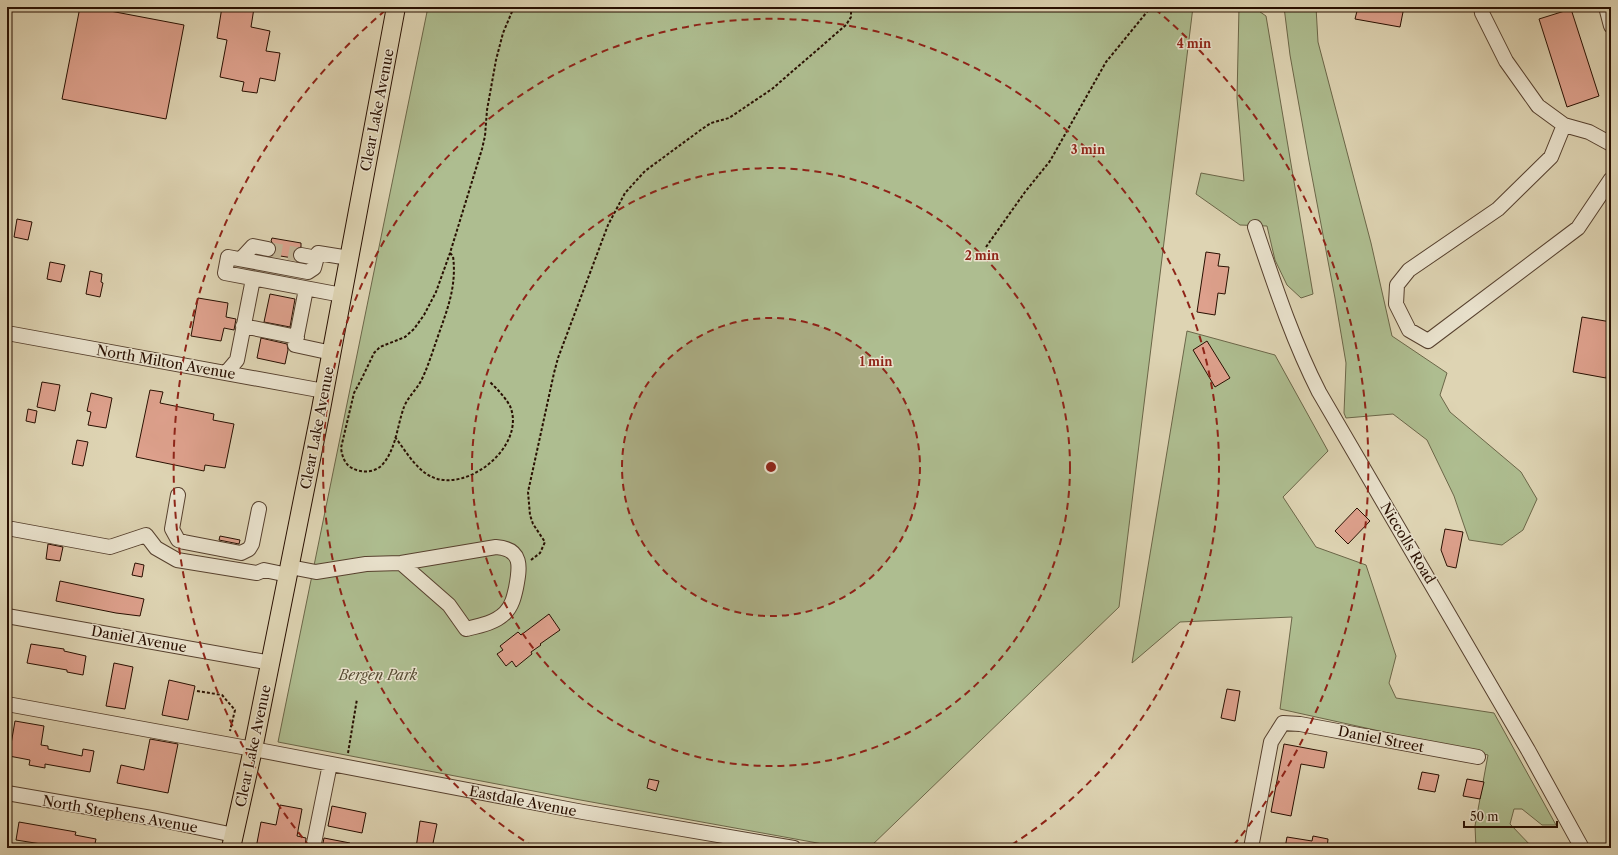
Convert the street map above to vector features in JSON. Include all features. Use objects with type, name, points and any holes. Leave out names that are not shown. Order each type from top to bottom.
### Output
[{"type":"main road","name":"Clear Lake Avenue","points":[[232,842],[271,663],[332,353],[396,7]]},
{"type":"street","points":[[1481,7],[1506,61],[1538,106],[1564,125],[1589,132],[1611,144]]},
{"type":"street","points":[[1606,7],[1611,26]]},
{"type":"street","points":[[1564,125],[1550,157],[1498,208],[1409,270],[1397,285],[1396,304],[1409,330],[1428,341],[1578,228],[1611,179]]},
{"type":"street","name":"Niccolls Road","points":[[1255,227],[1283,310],[1303,360],[1319,392],[1524,743],[1582,848]]},
{"type":"street","points":[[241,259],[253,246],[268,249]]},
{"type":"street","points":[[342,295],[225,274],[228,257],[308,272],[314,268],[318,253],[349,258]]},
{"type":"street","points":[[301,255],[317,258]]},
{"type":"street","points":[[226,373],[237,360],[253,279]]},
{"type":"street","points":[[306,289],[295,345],[332,353]]},
{"type":"street","points":[[243,326],[297,337]]},
{"type":"street","name":"North Milton Avenue","points":[[7,333],[324,391]]},
{"type":"street","points":[[178,495],[172,529],[178,540],[241,553],[249,549],[252,544],[259,509]]},
{"type":"street","points":[[7,528],[110,547],[146,535],[156,548],[177,560],[257,573],[264,570],[316,572],[366,564],[401,563],[496,547],[506,548],[513,552],[518,560],[519,572],[512,604],[506,613],[498,619],[466,629],[449,605],[401,563]]},
{"type":"street","name":"Daniel Avenue","points":[[7,616],[271,663]]},
{"type":"street","name":"Eastdale Avenue","points":[[7,704],[583,812],[794,848]]},
{"type":"street","name":"Daniel Street","points":[[1251,848],[1271,742],[1283,723],[1300,724],[1478,757]]},
{"type":"street","points":[[313,848],[330,764]]},
{"type":"street","name":"North Stephens Avenue","points":[[7,793],[157,819],[232,842]]},
{"type":"path","points":[[450,253],[454,256],[455,271],[454,285],[449,306],[427,369],[405,405],[386,459],[381,466],[368,472],[350,468],[342,455],[341,448],[354,393],[374,353],[380,347],[405,337],[414,329],[424,315],[436,292],[450,253],[482,149],[496,60],[514,7]]},
{"type":"path","points":[[519,564],[533,560],[540,553],[545,542],[533,524],[530,515],[528,492],[529,482],[558,358],[605,232],[621,200],[634,182],[645,171],[711,123],[729,118],[786,78],[846,25],[851,17],[851,7]]},
{"type":"path","points":[[986,247],[1025,192],[1050,161],[1106,62],[1151,7]]},
{"type":"path","points":[[395,437],[414,461],[430,476],[444,480],[459,479],[484,468],[504,449],[510,439],[512,427],[510,408],[498,390],[490,382]]},
{"type":"path","points":[[197,691],[222,695],[235,710],[230,735]]},
{"type":"path","points":[[345,767],[357,699]]},
{"type":"green space","name":"Bergen Park","points":[[428,7],[1193,7],[1119,607],[869,848],[845,848],[575,799],[278,742]]},
{"type":"green space","points":[[1239,7],[1253,7],[1266,16],[1313,294],[1301,298],[1287,285],[1275,260],[1267,226],[1240,225],[1196,194],[1201,173],[1244,181],[1237,98]]},
{"type":"green space","points":[[1284,7],[1316,7],[1318,42],[1371,243],[1392,336],[1447,373],[1440,395],[1450,412],[1521,472],[1537,499],[1523,530],[1502,545],[1469,540],[1454,496],[1427,440],[1393,414],[1346,418],[1344,413],[1346,363],[1290,55]]},
{"type":"green space","points":[[1187,331],[1275,355],[1328,451],[1283,497],[1316,547],[1366,565],[1396,656],[1389,683],[1396,698],[1494,713],[1556,825],[1542,825],[1522,809],[1514,809],[1510,824],[1533,848],[1476,848],[1475,826],[1488,755],[1280,709],[1292,617],[1180,622],[1132,663]]},
{"type":"building","points":[[80,7],[89,7],[184,25],[166,119],[62,99]]},
{"type":"building","points":[[222,7],[254,8],[251,27],[270,31],[266,51],[280,53],[275,81],[260,78],[257,93],[242,91],[244,82],[220,77],[227,40],[217,38]]},
{"type":"building","points":[[1358,7],[1404,7],[1400,27],[1355,19]]},
{"type":"building","points":[[1571,9],[1599,96],[1567,107],[1539,19]]},
{"type":"building","points":[[17,219],[32,222],[28,240],[14,237]]},
{"type":"building","points":[[272,238],[301,243],[301,247],[294,250],[293,258],[274,255],[276,247],[271,241]]},
{"type":"building","points":[[1206,252],[1220,254],[1218,266],[1229,267],[1225,294],[1218,293],[1215,315],[1197,312]]},
{"type":"building","points":[[50,262],[65,265],[61,282],[47,279]]},
{"type":"building","points":[[90,271],[102,274],[101,282],[103,283],[100,297],[86,294]]},
{"type":"building","points":[[270,294],[295,299],[290,327],[264,322]]},
{"type":"building","points":[[198,298],[228,303],[226,317],[236,319],[234,330],[224,328],[221,341],[191,336]]},
{"type":"building","points":[[1582,317],[1611,322],[1611,348],[1606,378],[1573,372]]},
{"type":"building","points":[[261,338],[287,344],[288,350],[285,364],[257,358]]},
{"type":"building","points":[[1207,341],[1230,378],[1215,387],[1193,350]]},
{"type":"building","points":[[42,382],[60,385],[55,411],[37,407]]},
{"type":"building","points":[[150,390],[163,392],[160,403],[214,414],[213,420],[234,424],[225,468],[205,465],[204,471],[136,457]]},
{"type":"building","points":[[91,393],[112,398],[106,428],[88,425],[91,412],[87,411]]},
{"type":"building","points":[[28,409],[37,411],[35,423],[26,421]]},
{"type":"building","points":[[77,440],[88,442],[83,466],[72,464]]},
{"type":"building","points":[[1357,508],[1370,521],[1348,544],[1335,531]]},
{"type":"building","points":[[1445,529],[1463,532],[1456,568],[1447,566],[1441,550]]},
{"type":"building","points":[[220,536],[240,540],[239,544],[219,540]]},
{"type":"building","points":[[48,544],[63,547],[60,561],[46,559]]},
{"type":"building","points":[[135,563],[144,565],[142,577],[132,575]]},
{"type":"building","points":[[60,581],[144,599],[140,616],[116,613],[56,601]]},
{"type":"building","points":[[549,614],[560,630],[540,644],[541,645],[531,652],[532,654],[516,667],[512,661],[506,666],[497,654],[503,650],[500,646],[518,632],[521,635]]},
{"type":"building","points":[[31,644],[64,649],[64,651],[86,656],[83,675],[67,672],[67,670],[27,663]]},
{"type":"building","points":[[114,663],[133,667],[125,709],[106,706]]},
{"type":"building","points":[[169,680],[195,686],[188,720],[162,715]]},
{"type":"building","points":[[1227,689],[1240,691],[1235,721],[1221,718]]},
{"type":"building","points":[[15,721],[44,726],[41,745],[48,746],[48,749],[82,756],[83,749],[94,751],[90,772],[45,764],[45,768],[29,765],[30,760],[9,756]]},
{"type":"building","points":[[150,739],[178,744],[168,793],[117,783],[121,765],[144,770]]},
{"type":"building","points":[[1284,744],[1327,752],[1324,768],[1301,764],[1291,816],[1271,812]]},
{"type":"building","points":[[1422,772],[1439,775],[1435,792],[1418,789]]},
{"type":"building","points":[[649,779],[659,781],[656,791],[647,788]]},
{"type":"building","points":[[1467,779],[1484,782],[1480,799],[1463,796]]},
{"type":"building","points":[[280,805],[302,809],[297,836],[306,838],[305,848],[256,848],[261,822],[276,825]]},
{"type":"building","points":[[332,806],[366,813],[362,833],[328,826]]},
{"type":"building","points":[[420,821],[437,824],[432,848],[416,848]]},
{"type":"building","points":[[19,822],[76,832],[75,835],[96,839],[94,848],[54,848],[54,846],[16,840]]},
{"type":"building","points":[[1313,836],[1328,839],[1327,848],[1285,848],[1287,837],[1312,841]]},
{"type":"building","points":[[324,838],[350,843],[349,848],[322,848]]},
{"type":"tunnel","points":[[268,249],[301,255]]}]
